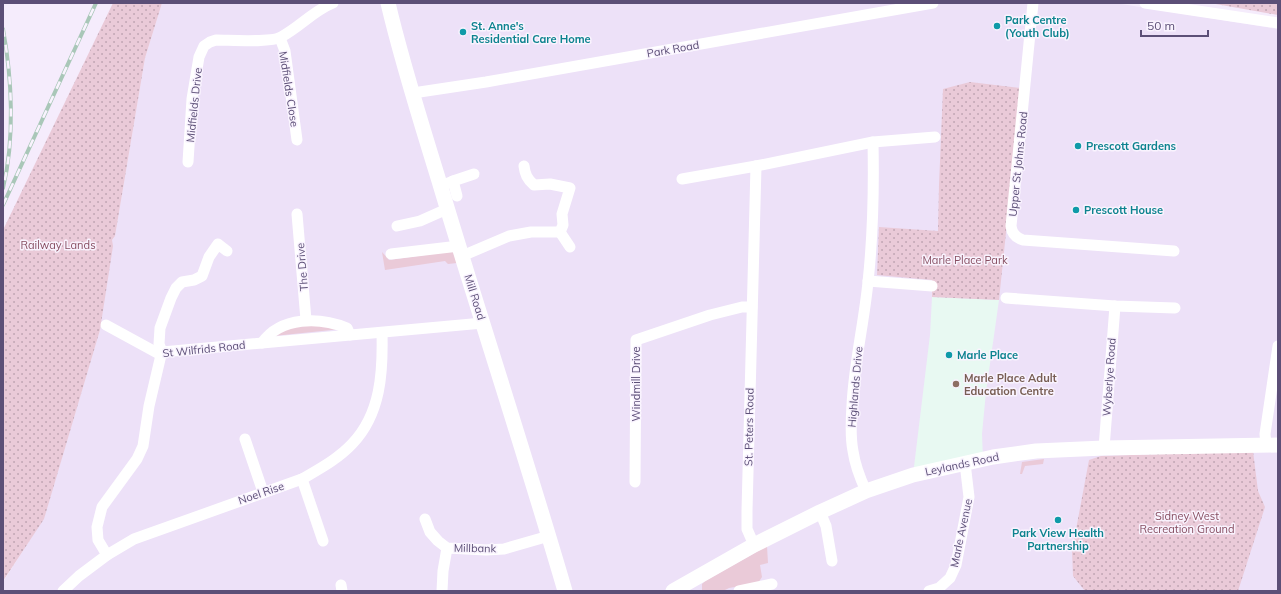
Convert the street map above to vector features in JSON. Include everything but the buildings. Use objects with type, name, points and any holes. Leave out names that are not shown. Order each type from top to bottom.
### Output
[{"type":"street","points":[[280,38],[322,7],[333,3]]},
{"type":"street","name":"Mill Road","points":[[388,3],[413,93],[447,184],[447,209],[549,536],[564,591]]},
{"type":"street","name":"Park Road","points":[[413,93],[486,82],[933,3]]},
{"type":"street","name":"Upper St Johns Road","points":[[1033,3],[1012,231],[1018,238],[1023,240],[1174,251]]},
{"type":"street","points":[[1145,3],[1278,23]]},
{"type":"street","name":"Midfields Close","points":[[280,38],[285,51],[297,140]]},
{"type":"street","name":"Midfields Drive","points":[[188,162],[192,100],[199,57],[202,48],[210,42],[216,40],[265,40],[280,38]]},
{"type":"street","points":[[682,179],[756,166],[873,142],[935,137]]},
{"type":"street","name":"Highlands Drive","points":[[866,491],[859,475],[853,451],[851,418],[857,349],[868,281],[874,195],[873,142]]},
{"type":"street","points":[[524,166],[525,174],[528,180],[534,185],[550,184],[574,187],[562,214],[563,225],[560,232]]},
{"type":"street","name":"St. Peters Road","points":[[754,546],[747,529],[756,166]]},
{"type":"street","points":[[457,196],[447,184],[474,174]]},
{"type":"street","points":[[397,226],[420,221],[447,209]]},
{"type":"street","name":"The Drive","points":[[297,214],[306,320]]},
{"type":"street","points":[[391,254],[461,251],[509,236],[530,232],[560,232]]},
{"type":"street","points":[[560,232],[570,247]]},
{"type":"street","points":[[107,554],[98,540],[96,527],[102,507],[137,460],[143,446],[149,406],[162,354],[159,344],[160,328],[171,298],[176,288],[182,282],[194,280],[202,276],[210,257],[218,244],[227,251]]},
{"type":"street","points":[[868,281],[932,286]]},
{"type":"street","points":[[1006,298],[1115,306],[1175,308]]},
{"type":"street","name":"Wyberlye Road","points":[[1104,448],[1115,306]]},
{"type":"street","name":"Windmill Drive","points":[[635,482],[636,340],[710,315],[742,307],[752,307]]},
{"type":"street","points":[[262,343],[267,336],[279,328],[306,320],[335,323],[347,328],[350,335]]},
{"type":"street","name":"St Wilfrids Road","points":[[106,325],[162,354],[262,343],[483,323]]},
{"type":"street","name":"Noel Rise","points":[[63,591],[107,554],[134,539],[302,479],[328,464],[352,444],[369,420],[379,392],[382,362],[382,333]]},
{"type":"street","points":[[1272,445],[1265,434],[1278,346]]},
{"type":"street","points":[[245,439],[263,492]]},
{"type":"street","name":"Leylands Road","points":[[673,591],[690,587],[754,546],[820,512],[866,491],[913,475],[994,457],[1036,451],[1104,448],[1272,445]]},
{"type":"street","name":"Marle Avenue","points":[[929,591],[939,588],[950,578],[956,564],[969,497],[965,463]]},
{"type":"street","points":[[302,479],[323,541]]},
{"type":"street","points":[[820,512],[826,526],[832,561]]},
{"type":"street","name":"Millbank","points":[[425,519],[430,532],[447,548],[486,550],[504,549],[549,536]]},
{"type":"street","name":"Millbank","points":[[442,591],[443,571],[447,548]]},
{"type":"street","points":[[739,591],[772,584]]},
{"type":"shaded area","points":[[162,3],[1115,3],[1278,29],[1278,591],[3,591],[3,582],[44,518],[100,330],[112,240],[115,236],[145,58]]},
{"type":"shaded area","name":"Marle Place Adult Education Centre","points":[[932,297],[999,300],[986,392],[982,434],[983,459],[913,475],[930,335]]},
{"type":"green space","name":"Railway Lands","points":[[113,3],[162,3],[145,58],[115,236],[112,240],[113,246],[100,330],[44,519],[3,581],[3,230]]},
{"type":"green space","points":[[1210,3],[1278,3],[1278,15]]},
{"type":"green space","name":"Marle Place Park","points":[[970,82],[1021,88],[999,300],[932,297],[932,280],[877,275],[879,227],[938,231],[943,89]]},
{"type":"green space","points":[[454,251],[457,263],[448,264],[445,261],[385,270],[382,252],[389,260]]},
{"type":"green space","points":[[306,324],[341,329],[274,336],[281,331]]},
{"type":"green space","name":"Sidney West Recreation Ground","points":[[1253,451],[1258,491],[1265,507],[1238,591],[1085,591],[1073,576],[1072,551],[1089,460],[1101,456]]},
{"type":"green space","points":[[1044,459],[1043,464],[1025,466],[1022,474],[1020,474],[1022,462]]},
{"type":"green space","points":[[767,546],[768,563],[760,565],[762,577],[758,583],[729,588],[723,591],[702,591],[702,584],[705,581]]},
{"type":"railway","points":[[3,205],[96,3]]},
{"type":"railway","points":[[3,29],[11,108],[11,129],[7,169],[3,188]]},
{"type":"place","name":"Park Centre (Youth Club)","points":[[997,26]]},
{"type":"place","name":"St. Anne's Residential Care Home","points":[[463,32]]},
{"type":"place","name":"Prescott Gardens","points":[[1078,146]]},
{"type":"place","name":"Prescott House","points":[[1076,210]]},
{"type":"place","name":"Marle Place","points":[[949,355]]},
{"type":"place","name":"Marle Place Adult Education Centre","points":[[956,384]]},
{"type":"place","name":"Park View Health Partnership","points":[[1058,520]]}]
